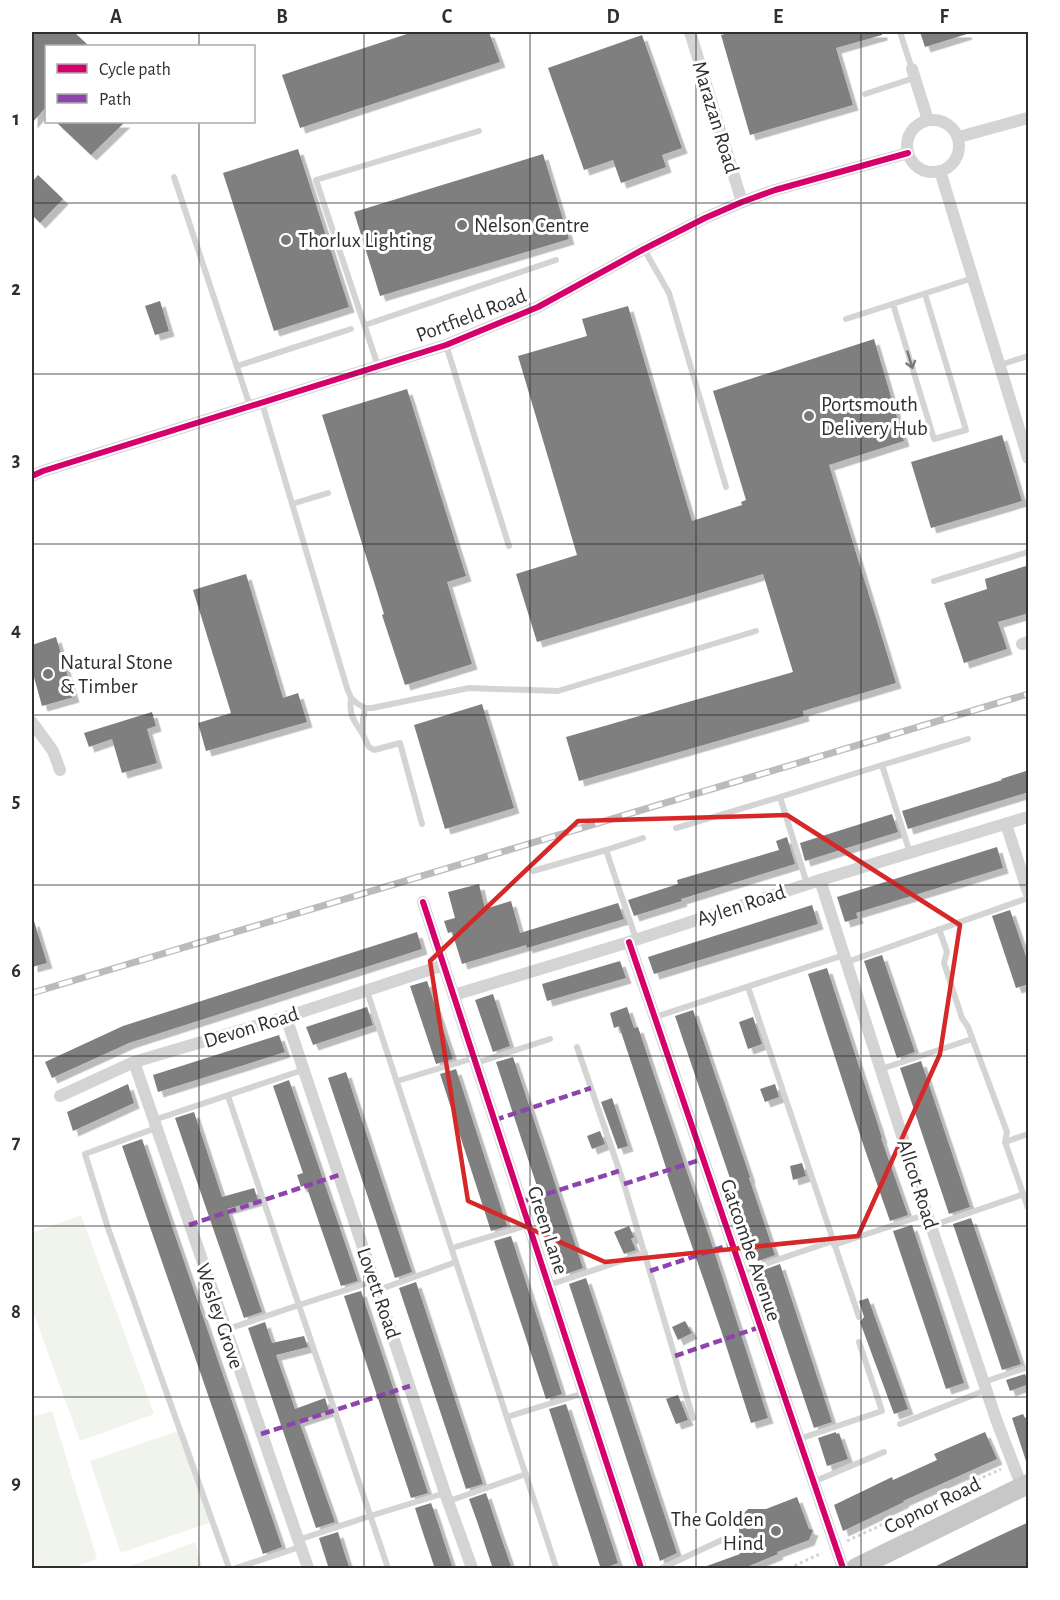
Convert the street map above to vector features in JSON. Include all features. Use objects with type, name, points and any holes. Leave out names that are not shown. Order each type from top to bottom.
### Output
[{"type":"main road","name":"Copnor Road","points":[[867,1566],[1027,1485]]},
{"type":"street","name":"Marazan Road","points":[[690,32],[742,202]]},
{"type":"street","points":[[913,73],[928,120]]},
{"type":"street","points":[[959,138],[1029,118]]},
{"type":"street","points":[[937,119],[946,122],[959,138],[958,156],[946,169],[940,171],[922,170],[908,153],[909,135],[915,127],[928,120],[937,119]]},
{"type":"street","name":"Portfield Road","points":[[32,476],[446,345],[538,307],[644,249],[742,202],[775,190],[908,153]]},
{"type":"street","points":[[940,171],[1029,459]]},
{"type":"street","points":[[32,722],[53,751],[60,770]]},
{"type":"street","name":"Aylen Road","points":[[454,995],[1029,817]]},
{"type":"street","points":[[1006,824],[1029,892]]},
{"type":"street","name":"Allcot Road","points":[[820,880],[984,1386],[1027,1485]]},
{"type":"street","name":"Green Lane","points":[[423,902],[640,1569]]},
{"type":"street","name":"Gatcombe Avenue","points":[[632,941],[654,1017],[843,1569]]},
{"type":"street","name":"Devon Road","points":[[60,1096],[134,1062],[286,1017],[444,965]]},
{"type":"street","name":"Lovett Road","points":[[286,1017],[472,1569]]},
{"type":"street","name":"Wesley Grove","points":[[134,1062],[308,1569]]},
{"type":"lane","points":[[865,94],[913,73],[900,32]]},
{"type":"lane","points":[[378,366],[316,180],[479,130]]},
{"type":"lane","points":[[174,177],[250,406]]},
{"type":"lane","points":[[644,249],[669,293],[726,487]]},
{"type":"lane","points":[[364,325],[556,260]]},
{"type":"lane","points":[[846,319],[973,278]]},
{"type":"lane","points":[[892,304],[934,439],[966,430],[925,294]]},
{"type":"lane","points":[[237,366],[351,329]]},
{"type":"lane","points":[[446,345],[509,546]]},
{"type":"lane","points":[[1000,365],[1029,356]]},
{"type":"lane","points":[[262,403],[351,698],[350,710],[353,721],[369,747],[374,750],[400,743],[422,824]]},
{"type":"lane","points":[[292,504],[327,494]]},
{"type":"lane","points":[[934,581],[1029,552]]},
{"type":"lane","points":[[351,698],[365,708],[382,707],[469,688],[558,691],[756,632]]},
{"type":"lane","points":[[363,735],[365,708]]},
{"type":"lane","points":[[676,828],[968,739]]},
{"type":"lane","points":[[882,765],[910,853]]},
{"type":"lane","points":[[780,797],[807,884]]},
{"type":"lane","points":[[533,871],[644,838]]},
{"type":"lane","points":[[606,850],[632,941]]},
{"type":"lane","points":[[654,1017],[939,929],[1029,898]]},
{"type":"lane","points":[[939,929],[947,952],[944,963],[962,1018],[968,1027],[1007,1132],[1005,1142],[1029,1208]]},
{"type":"lane","points":[[748,987],[859,1317]]},
{"type":"lane","points":[[367,990],[556,1567]]},
{"type":"lane","points":[[397,1081],[550,1039]]},
{"type":"lane","points":[[881,1070],[972,1039]]},
{"type":"lane","points":[[577,1047],[645,1253],[693,1418]]},
{"type":"lane","points":[[229,1569],[108,1228],[85,1154],[154,1124],[304,1070]]},
{"type":"lane","points":[[228,1096],[388,1569]]},
{"type":"lane","points":[[1005,1142],[1029,1134]]},
{"type":"lane","points":[[741,1272],[834,1243],[1024,1194]]},
{"type":"lane","points":[[452,1248],[529,1225]]},
{"type":"lane","points":[[549,1286],[645,1253]]},
{"type":"lane","points":[[225,1330],[299,1305],[377,1286],[456,1262]]},
{"type":"lane","points":[[798,1439],[882,1411],[859,1342]]},
{"type":"lane","points":[[900,1424],[1029,1367]]},
{"type":"lane","points":[[507,1417],[584,1393]]},
{"type":"lane","points":[[813,1482],[884,1452]]},
{"type":"lane","points":[[236,1569],[370,1516],[526,1474]]},
{"type":"lane","points":[[662,1569],[724,1539]]},
{"type":"path","points":[[843,1543],[1003,1468]]},
{"type":"path","points":[[789,1569],[822,1553]]},
{"type":"highlighted area","points":[[787,815],[960,925],[940,1054],[858,1236],[605,1262],[468,1201],[430,961],[578,821]]},
{"type":"shaded area","points":[[81,1215],[154,1414],[80,1441],[32,1309],[32,1233]]},
{"type":"shaded area","points":[[52,1411],[97,1559],[71,1568],[32,1568],[32,1417]]},
{"type":"shaded area","points":[[184,1429],[215,1521],[121,1553],[90,1461]]},
{"type":"shaded area","points":[[195,1542],[203,1568],[125,1568]]},
{"type":"building","points":[[32,32],[74,32],[88,45],[45,45],[45,108],[32,123]]},
{"type":"building","points":[[413,32],[489,32],[500,62],[300,128],[282,75]]},
{"type":"building","points":[[732,32],[882,32],[882,35],[836,48],[853,105],[750,135],[721,35]]},
{"type":"building","points":[[920,32],[966,32],[967,34],[925,47]]},
{"type":"building","points":[[642,35],[682,148],[662,155],[666,167],[621,183],[613,160],[584,170],[548,68]]},
{"type":"building","points":[[57,123],[124,123],[91,155]]},
{"type":"building","name":"Thorlux Lighting","points":[[298,149],[349,307],[274,331],[223,173]]},
{"type":"building","name":"Nelson Centre","points":[[543,154],[569,239],[380,296],[354,212]]},
{"type":"building","points":[[38,175],[63,199],[40,223],[32,215],[32,182]]},
{"type":"building","points":[[160,301],[169,331],[155,335],[145,306]]},
{"type":"building","points":[[628,306],[692,521],[742,505],[741,502],[746,500],[713,391],[874,339],[904,441],[829,465],[896,683],[803,711],[804,716],[579,781],[566,737],[793,672],[763,574],[537,642],[516,574],[577,555],[518,356],[587,336],[582,319]]},
{"type":"building","points":[[407,389],[466,576],[447,582],[472,664],[405,685],[322,415]]},
{"type":"building","points":[[1002,435],[1022,501],[931,528],[911,462]]},
{"type":"building","points":[[1029,565],[1029,613],[998,622],[1007,649],[964,663],[944,603],[987,589],[985,579]]},
{"type":"building","points":[[246,574],[283,698],[298,693],[307,722],[206,751],[198,723],[231,713],[193,590]]},
{"type":"building","points":[[56,637],[74,697],[42,706],[32,670],[32,645]]},
{"type":"building","points":[[482,704],[514,808],[445,829],[414,725]]},
{"type":"building","points":[[152,712],[156,726],[147,729],[157,763],[122,773],[112,739],[89,747],[84,733]]},
{"type":"building","points":[[1029,770],[1029,792],[908,829],[902,811]]},
{"type":"building","points":[[892,814],[898,832],[805,861],[800,843]]},
{"type":"building","points":[[787,837],[795,864],[634,916],[628,900],[678,884],[677,880],[779,850],[776,841]]},
{"type":"building","points":[[997,847],[1003,868],[856,913],[858,918],[845,922],[837,897]]},
{"type":"building","points":[[479,884],[485,909],[511,901],[520,933],[618,903],[624,919],[527,948],[526,945],[462,964],[452,932],[448,933],[444,921],[455,918],[448,892]]},
{"type":"building","points":[[812,905],[818,924],[654,974],[648,957]]},
{"type":"building","points":[[1010,910],[1029,965],[1029,984],[1016,988],[992,916]]},
{"type":"building","points":[[32,921],[34,921],[47,963],[32,967]]},
{"type":"building","points":[[417,932],[422,949],[129,1043],[52,1078],[45,1062],[123,1026]]},
{"type":"building","points":[[882,955],[915,1052],[897,1058],[864,961]]},
{"type":"building","points":[[620,961],[626,978],[547,1001],[542,984]]},
{"type":"building","points":[[827,968],[908,1215],[890,1221],[808,974]]},
{"type":"building","points":[[427,981],[453,1059],[436,1064],[410,986]]},
{"type":"building","points":[[493,994],[510,1046],[493,1052],[475,1000]]},
{"type":"building","points":[[367,1007],[373,1025],[313,1045],[306,1027]]},
{"type":"building","points":[[627,1007],[634,1028],[638,1027],[768,1418],[751,1423],[619,1026],[614,1028],[610,1013]]},
{"type":"building","points":[[693,1010],[775,1255],[758,1261],[675,1016]]},
{"type":"building","points":[[753,1017],[762,1044],[748,1049],[739,1022]]},
{"type":"building","points":[[279,1035],[285,1052],[158,1092],[153,1075]]},
{"type":"building","points":[[513,1057],[583,1268],[566,1274],[496,1062]]},
{"type":"building","points":[[921,1061],[970,1207],[949,1214],[900,1068]]},
{"type":"building","points":[[456,1069],[507,1226],[491,1231],[440,1074]]},
{"type":"building","points":[[346,1072],[412,1272],[395,1278],[328,1078]]},
{"type":"building","points":[[289,1080],[358,1281],[341,1286],[306,1185],[301,1187],[297,1175],[303,1173],[273,1086]]},
{"type":"building","points":[[128,1084],[134,1103],[73,1131],[67,1112]]},
{"type":"building","points":[[775,1084],[779,1097],[765,1102],[760,1089]]},
{"type":"building","points":[[612,1098],[628,1146],[618,1149],[601,1102]]},
{"type":"building","points":[[194,1112],[222,1197],[254,1188],[258,1200],[227,1209],[262,1312],[244,1318],[175,1118]]},
{"type":"building","points":[[600,1131],[605,1144],[592,1149],[587,1136]]},
{"type":"building","points":[[142,1139],[282,1547],[263,1554],[122,1146]]},
{"type":"building","points":[[802,1163],[806,1176],[793,1180],[790,1166]]},
{"type":"building","points":[[971,1218],[1021,1364],[1002,1370],[953,1224]]},
{"type":"building","points":[[912,1225],[964,1383],[946,1389],[893,1231]]},
{"type":"building","points":[[629,1226],[636,1250],[624,1254],[614,1232]]},
{"type":"building","points":[[511,1236],[562,1394],[546,1399],[494,1241]]},
{"type":"building","points":[[780,1264],[832,1422],[814,1428],[761,1271]]},
{"type":"building","points":[[586,1278],[677,1553],[660,1561],[569,1284]]},
{"type":"building","points":[[416,1282],[483,1484],[466,1489],[399,1288]]},
{"type":"building","points":[[361,1291],[428,1493],[411,1498],[344,1296]]},
{"type":"building","points":[[868,1298],[908,1409],[894,1414],[860,1322],[864,1317],[859,1301]]},
{"type":"building","points":[[685,1321],[692,1333],[678,1340],[672,1327]]},
{"type":"building","points":[[265,1322],[272,1343],[304,1336],[308,1347],[276,1355],[295,1409],[325,1398],[329,1411],[299,1421],[335,1522],[316,1528],[248,1328]]},
{"type":"building","points":[[1025,1374],[1029,1384],[1010,1391],[1006,1380]]},
{"type":"building","points":[[678,1395],[688,1420],[676,1424],[666,1399]]},
{"type":"building","points":[[566,1404],[618,1563],[602,1569],[549,1409]]},
{"type":"building","points":[[1023,1414],[1025,1418],[1029,1416],[1029,1460],[1026,1461],[1012,1418]]},
{"type":"building","points":[[836,1432],[836,1434],[839,1433],[848,1459],[827,1466],[818,1438]]},
{"type":"building","points":[[985,1432],[997,1459],[843,1531],[834,1505],[892,1477],[893,1480],[937,1460],[934,1454]]},
{"type":"building","points":[[486,1493],[512,1569],[493,1569],[469,1499]]},
{"type":"building","name":"The Golden Hind","points":[[797,1497],[809,1529],[813,1530],[809,1540],[742,1569],[704,1569],[704,1567],[740,1554],[735,1542],[740,1540],[738,1519],[748,1509],[766,1509]]},
{"type":"building","points":[[431,1503],[453,1569],[435,1569],[422,1530],[415,1508]]},
{"type":"building","points":[[1029,1522],[1029,1569],[930,1569],[988,1541]]},
{"type":"building","points":[[338,1532],[350,1569],[329,1569],[319,1538]]},
{"type":"railway","points":[[32,993],[1028,694]]},
{"type":"marked path","points":[[495,1120],[591,1088]]},
{"type":"marked path","points":[[624,1184],[703,1159]]},
{"type":"marked path","points":[[521,1202],[619,1171]]},
{"type":"marked path","points":[[189,1225],[339,1175]]},
{"type":"marked path","points":[[650,1271],[732,1244]]},
{"type":"marked path","points":[[675,1356],[760,1327]]},
{"type":"marked path","points":[[261,1434],[410,1386]]},
{"type":"cycle path","points":[[32,476],[446,345],[538,307],[644,249],[742,202],[775,190],[908,153]]},
{"type":"cycle path","points":[[423,902],[641,1568]]},
{"type":"cycle path","points":[[629,942],[843,1568]]},
{"type":"place","name":"Nelson Centre","points":[[462,225]]},
{"type":"place","name":"Thorlux Lighting","points":[[286,240]]},
{"type":"place","name":"Portsmouth Delivery Hub","points":[[809,416]]},
{"type":"place","name":"Natural Stone & Timber","points":[[48,674]]},
{"type":"place","name":"The Golden Hind","points":[[776,1531]]}]
